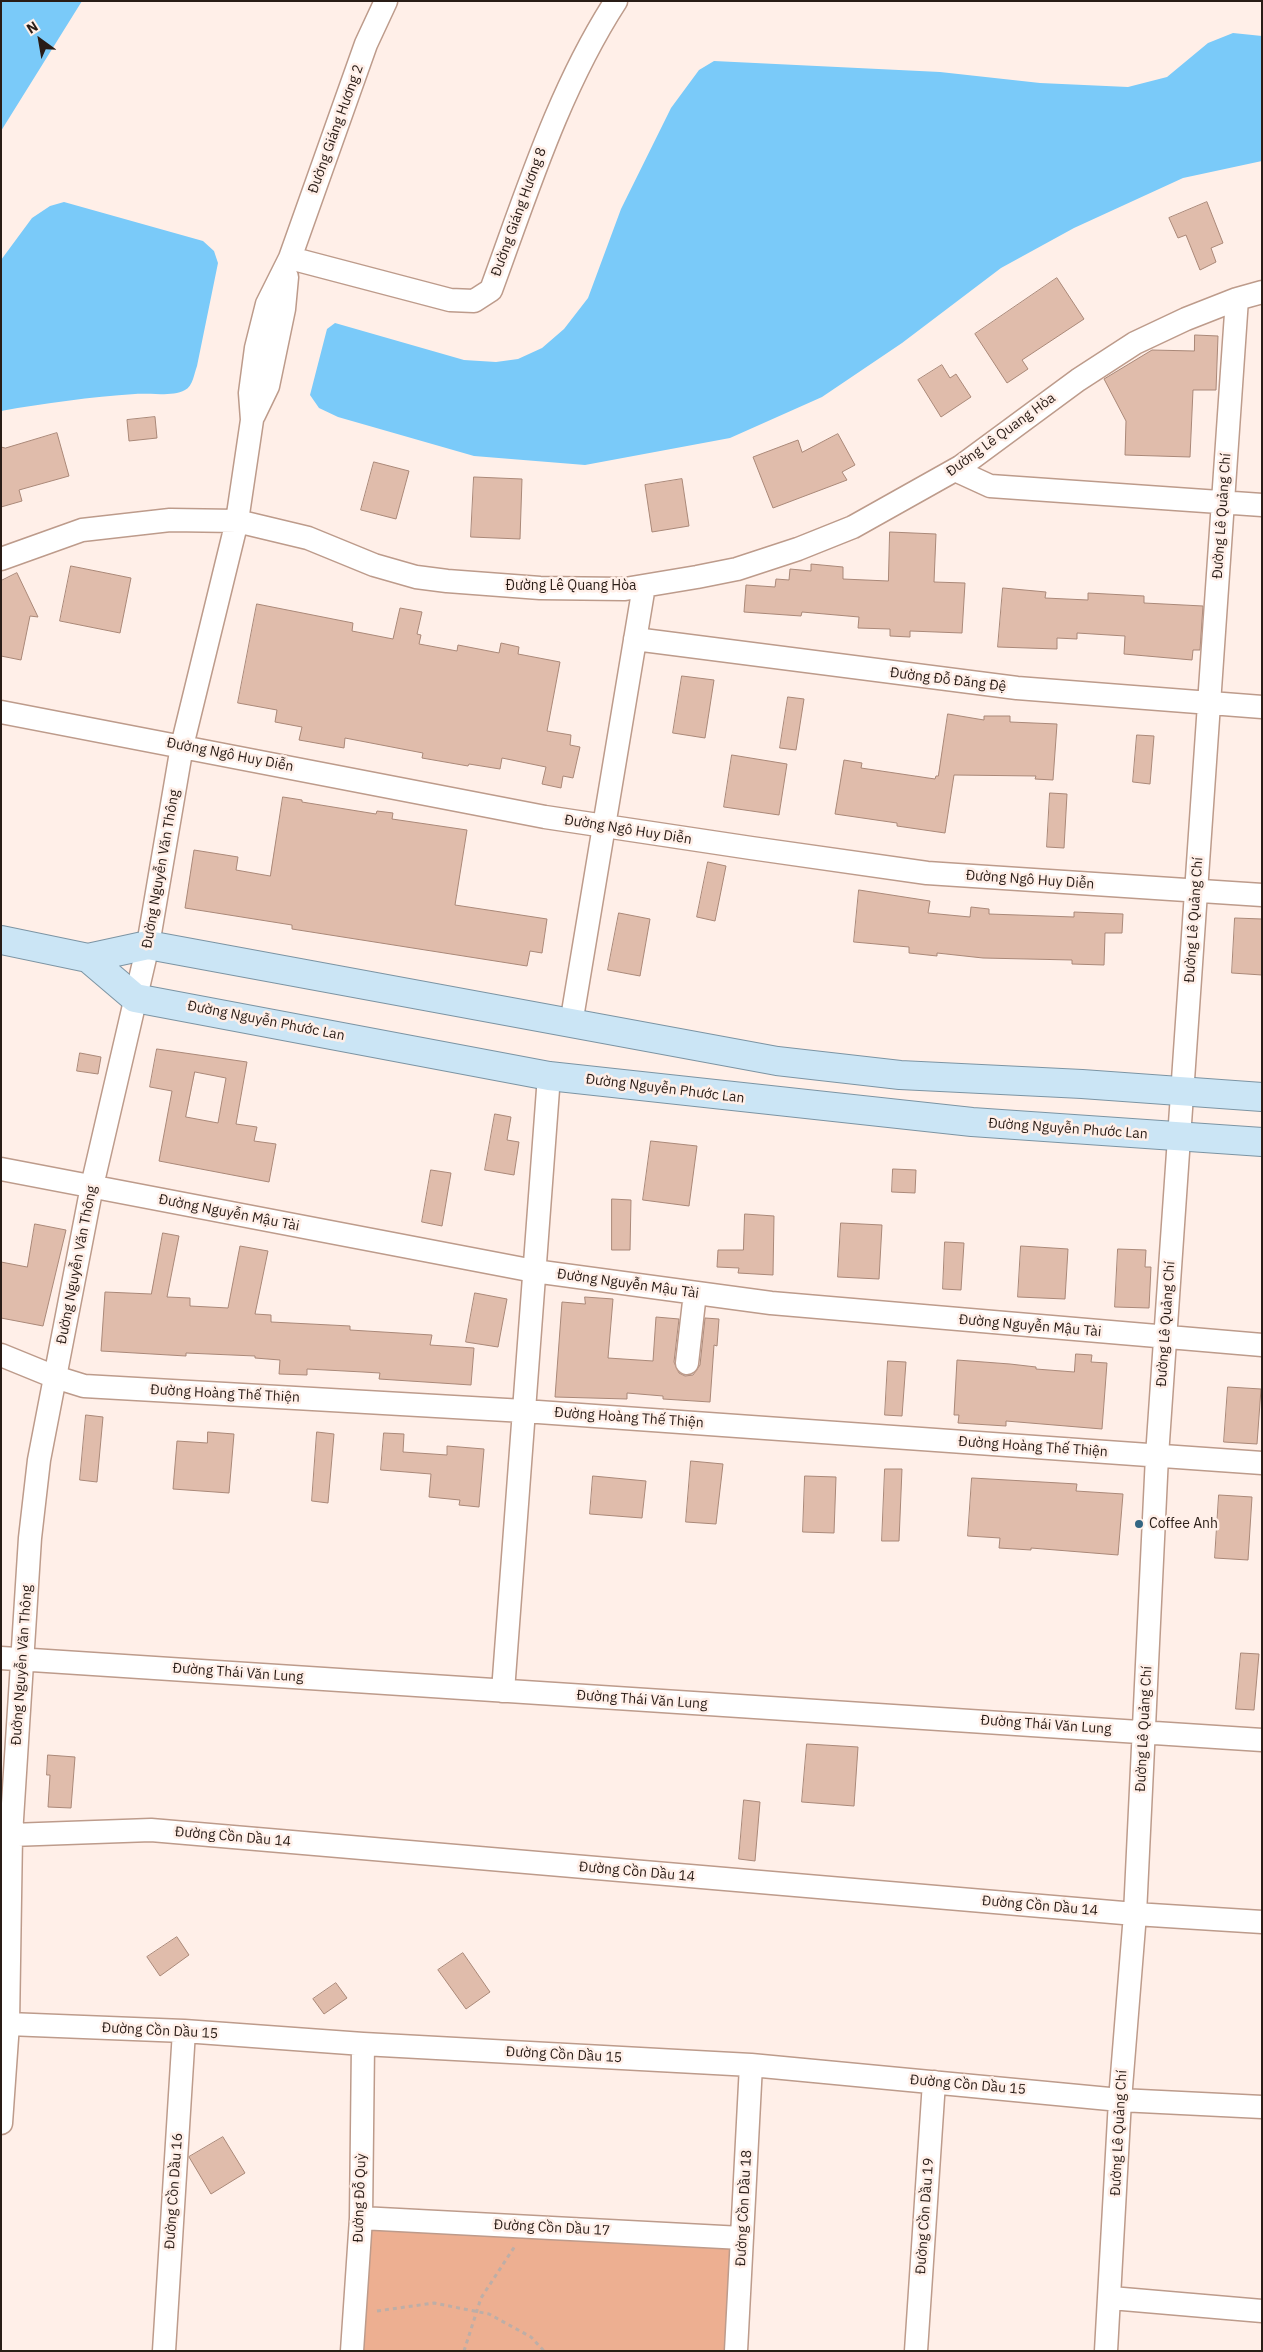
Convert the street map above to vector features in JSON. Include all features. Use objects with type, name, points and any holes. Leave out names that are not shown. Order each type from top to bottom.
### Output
[{"type":"main road","name":"Đường Nguyễn Phước Lan","points":[[1,940],[88,958],[148,945],[777,1061],[900,1075],[1262,1097]]},
{"type":"main road","name":"Đường Nguyễn Phước Lan","points":[[88,958],[135,998],[549,1076],[870,1112],[1262,1142]]},
{"type":"street","name":"Đường Giáng Hương 2","points":[[265,349],[267,304],[290,258],[366,44],[386,1]]},
{"type":"street","name":"Đường Giáng Hương 8","points":[[290,258],[450,300],[474,301],[491,290],[550,130],[597,30],[616,1]]},
{"type":"street","name":"Đường Lê Quang Hòa","points":[[1,559],[82,530],[170,520],[237,521],[308,538],[374,565],[416,577],[540,588],[626,589],[737,569],[798,549],[853,527],[955,470],[1078,380],[1136,344],[1237,298],[1262,292]]},
{"type":"street","name":"Đường Lê Quảng Chí","points":[[1106,2351],[1111,2298],[1120,2100],[1135,1914],[1157,1456],[1237,298]]},
{"type":"street","name":"Đường Nguyễn Văn Thông","points":[[1,2123],[8,2024],[12,1658],[39,1460],[92,1186],[148,945],[182,746],[237,521],[252,420],[250,393],[265,349]]},
{"type":"street","points":[[955,470],[990,486],[1262,505]]},
{"type":"street","points":[[572,1024],[644,586]]},
{"type":"street","name":"Đường Đỗ Đăng Đệ","points":[[635,640],[1017,688],[1262,707]]},
{"type":"street","name":"Đường Ngô Huy Diễn","points":[[1,712],[545,817],[927,873],[1262,895]]},
{"type":"street","points":[[503,1691],[549,1076]]},
{"type":"street","name":"Đường Nguyễn Mậu Tài","points":[[1,1169],[534,1271],[771,1303],[1262,1345]]},
{"type":"street","points":[[687,1363],[696,1293]]},
{"type":"street","name":"Đường Hoàng Thế Thiện","points":[[1,1355],[55,1377],[84,1386],[524,1411],[1262,1463]]},
{"type":"street","name":"Đường Thái Văn Lung","points":[[12,1658],[1262,1740]]},
{"type":"street","name":"Đường Cồn Dầu 14","points":[[11,1835],[151,1830],[1135,1914],[1262,1922]]},
{"type":"street","name":"Đường Cồn Dầu 15","points":[[8,2024],[184,2031],[363,2044],[752,2066],[1120,2100],[1262,2107]]},
{"type":"street","name":"Đường Cồn Dầu 16","points":[[164,2351],[184,2031]]},
{"type":"street","name":"Đường Đỗ Quỳ","points":[[352,2351],[361,2218],[363,2044]]},
{"type":"street","name":"Đường Cồn Dầu 18","points":[[736,2351],[752,2066]]},
{"type":"street","name":"Đường Cồn Dầu 19","points":[[916,2351],[934,2082]]},
{"type":"street","name":"Đường Cồn Dầu 17","points":[[361,2218],[742,2238]]},
{"type":"street","points":[[1111,2298],[1262,2311]]},
{"type":"path","points":[[464,2351],[481,2298],[528,2227]]},
{"type":"path","points":[[354,2316],[434,2303],[489,2314],[531,2337],[544,2351]]},
{"type":"shaded area","points":[[361,2218],[742,2238],[736,2351],[352,2351]]},
{"type":"water","points":[[1,1],[82,1],[1,131]]},
{"type":"water","points":[[1233,33],[1262,36],[1262,161],[1183,178],[1074,228],[1001,268],[902,343],[822,397],[730,438],[585,465],[474,456],[338,417],[319,408],[310,395],[327,329],[335,323],[464,360],[496,362],[518,359],[542,348],[564,329],[588,298],[621,209],[671,108],[699,70],[714,61],[940,72],[1040,83],[1128,87],[1167,77],[1208,43]]},
{"type":"water","points":[[64,202],[203,241],[214,251],[218,263],[197,366],[192,383],[185,390],[167,394],[135,394],[85,399],[1,411],[1,260],[32,218],[50,206]]},
{"type":"building","points":[[1207,202],[1223,243],[1211,248],[1216,262],[1200,270],[1186,235],[1178,238],[1169,218]]},
{"type":"building","points":[[1057,278],[1084,319],[1022,360],[1028,369],[1007,383],[975,334]]},
{"type":"building","points":[[1195,335],[1218,336],[1216,390],[1193,390],[1190,457],[1125,455],[1126,421],[1104,379],[1152,350],[1194,351]]},
{"type":"building","points":[[942,365],[950,378],[956,374],[971,397],[941,417],[918,380]]},
{"type":"building","points":[[155,417],[157,438],[129,441],[127,420]]},
{"type":"building","points":[[57,433],[69,476],[19,490],[22,501],[1,507],[1,447],[5,448]]},
{"type":"building","points":[[838,434],[855,465],[842,472],[847,480],[773,508],[753,457],[798,440],[802,452]]},
{"type":"building","points":[[374,462],[409,471],[396,519],[361,510]]},
{"type":"building","points":[[474,477],[522,479],[520,539],[471,537]]},
{"type":"building","points":[[682,479],[689,526],[652,532],[645,485]]},
{"type":"building","points":[[890,532],[936,534],[934,582],[965,583],[962,633],[910,631],[910,637],[890,636],[890,629],[858,628],[859,617],[802,612],[801,616],[744,612],[746,585],[775,587],[776,579],[789,580],[790,569],[811,571],[811,564],[843,567],[843,579],[888,581]]},
{"type":"building","points":[[71,566],[131,578],[120,633],[60,621]]},
{"type":"building","points":[[17,573],[38,617],[30,616],[21,660],[1,656],[1,581]]},
{"type":"building","points":[[1003,588],[1046,592],[1045,598],[1088,600],[1088,593],[1144,596],[1144,603],[1203,606],[1200,650],[1193,650],[1192,660],[1124,654],[1125,636],[1077,633],[1077,639],[1057,638],[1057,649],[998,647]]},
{"type":"building","points":[[257,604],[353,623],[352,631],[393,639],[400,608],[422,612],[417,634],[421,635],[419,644],[457,651],[458,645],[499,653],[501,643],[519,647],[518,654],[560,662],[547,731],[571,735],[570,745],[580,747],[573,778],[563,776],[561,788],[542,784],[546,767],[502,758],[500,769],[422,758],[423,753],[345,738],[344,748],[299,740],[302,727],[275,722],[277,710],[238,703]]},
{"type":"building","points":[[682,676],[714,680],[705,738],[673,733]]},
{"type":"building","points":[[788,697],[804,699],[796,750],[780,748]]},
{"type":"building","points":[[948,714],[984,720],[984,716],[1010,716],[1010,722],[1057,724],[1053,780],[1035,779],[1036,776],[954,775],[945,833],[897,826],[897,823],[835,814],[844,760],[862,763],[861,768],[935,779],[938,776]]},
{"type":"building","points":[[1137,735],[1154,736],[1150,784],[1133,782]]},
{"type":"building","points":[[732,755],[787,764],[779,815],[724,807]]},
{"type":"building","points":[[1050,793],[1067,794],[1064,848],[1047,847]]},
{"type":"building","points":[[283,797],[302,800],[302,802],[376,814],[377,811],[393,813],[392,819],[467,830],[455,905],[547,919],[542,953],[530,951],[527,966],[292,929],[292,925],[185,908],[194,850],[238,857],[236,870],[270,876]]},
{"type":"building","points":[[708,862],[726,866],[715,921],[697,917]]},
{"type":"building","points":[[859,890],[930,901],[928,913],[970,917],[971,907],[989,909],[989,914],[1074,917],[1074,912],[1123,914],[1122,933],[1105,933],[1104,965],[1072,964],[1072,960],[983,958],[937,953],[937,956],[909,953],[909,947],[854,942]]},
{"type":"building","points":[[619,913],[650,919],[640,976],[608,970]]},
{"type":"building","points":[[1235,918],[1262,919],[1262,975],[1232,973]]},
{"type":"building","points":[[157,1049],[247,1062],[236,1124],[257,1127],[254,1141],[276,1144],[269,1182],[159,1161],[172,1091],[150,1087]],"holes":[[[195,1072],[226,1078],[218,1123],[186,1117]]]},
{"type":"building","points":[[80,1053],[101,1057],[98,1074],[77,1071]]},
{"type":"building","points":[[495,1114],[511,1117],[507,1140],[519,1142],[514,1175],[485,1170]]},
{"type":"building","points":[[651,1141],[697,1146],[689,1206],[643,1200]]},
{"type":"building","points":[[893,1169],[916,1170],[915,1193],[892,1192]]},
{"type":"building","points":[[431,1170],[451,1173],[442,1226],[422,1222]]},
{"type":"building","points":[[612,1199],[631,1200],[630,1250],[612,1250]]},
{"type":"building","points":[[745,1214],[774,1216],[773,1275],[738,1273],[739,1268],[717,1267],[718,1250],[743,1250]]},
{"type":"building","points":[[841,1223],[882,1225],[879,1279],[838,1277]]},
{"type":"building","points":[[35,1224],[66,1230],[43,1326],[1,1318],[1,1262],[27,1267]]},
{"type":"building","points":[[163,1233],[179,1236],[167,1297],[190,1298],[190,1306],[228,1308],[240,1246],[268,1251],[255,1314],[271,1315],[271,1322],[350,1326],[350,1330],[432,1335],[430,1345],[474,1348],[471,1385],[379,1379],[380,1373],[363,1372],[307,1369],[307,1375],[279,1374],[280,1360],[255,1358],[255,1356],[186,1353],[186,1356],[101,1351],[105,1292],[151,1294]]},
{"type":"building","points":[[945,1242],[964,1243],[961,1290],[943,1289]]},
{"type":"building","points":[[1021,1246],[1068,1249],[1065,1299],[1018,1297]]},
{"type":"building","points":[[1118,1249],[1146,1250],[1145,1267],[1151,1267],[1149,1308],[1115,1307]]},
{"type":"building","points":[[475,1293],[507,1299],[498,1347],[466,1342]]},
{"type":"building","points":[[585,1297],[613,1299],[608,1358],[653,1361],[656,1317],[679,1319],[674,1362],[679,1373],[685,1376],[693,1375],[700,1365],[705,1318],[719,1319],[717,1346],[714,1345],[710,1402],[663,1399],[663,1396],[627,1393],[627,1399],[555,1397],[562,1302],[585,1304]]},
{"type":"building","points":[[1076,1354],[1092,1355],[1091,1362],[1107,1363],[1102,1429],[1006,1421],[1006,1426],[958,1423],[959,1415],[954,1415],[957,1360],[1074,1372]]},
{"type":"building","points":[[888,1361],[906,1362],[902,1416],[885,1415]]},
{"type":"building","points":[[1228,1387],[1261,1389],[1257,1444],[1224,1442]]},
{"type":"building","points":[[86,1415],[103,1417],[97,1482],[80,1480]]},
{"type":"building","points":[[208,1432],[234,1434],[229,1493],[173,1489],[177,1441],[207,1443]]},
{"type":"building","points":[[317,1432],[334,1434],[328,1503],[312,1501]]},
{"type":"building","points":[[384,1433],[404,1434],[403,1452],[447,1455],[447,1446],[484,1449],[479,1507],[459,1505],[460,1500],[429,1497],[431,1474],[381,1470]]},
{"type":"building","points":[[691,1461],[723,1464],[716,1524],[686,1522]]},
{"type":"building","points":[[885,1469],[902,1469],[899,1541],[882,1541]]},
{"type":"building","points":[[593,1476],[646,1481],[642,1518],[590,1514]]},
{"type":"building","points":[[805,1476],[836,1477],[834,1533],[803,1532]]},
{"type":"building","points":[[972,1478],[1077,1484],[1076,1491],[1123,1494],[1118,1555],[1031,1548],[1031,1550],[999,1548],[1000,1538],[968,1536]]},
{"type":"building","points":[[1219,1495],[1252,1497],[1248,1560],[1215,1558]]},
{"type":"building","points":[[1241,1653],[1259,1654],[1254,1710],[1236,1709]]},
{"type":"building","points":[[807,1744],[858,1747],[854,1806],[802,1802]]},
{"type":"building","points":[[48,1755],[75,1757],[71,1808],[48,1807],[50,1775],[47,1775]]},
{"type":"building","points":[[744,1800],[760,1802],[755,1861],[739,1859]]},
{"type":"building","points":[[177,1937],[189,1955],[160,1976],[147,1957]]},
{"type":"building","points":[[463,1953],[490,1992],[466,2009],[438,1970]]},
{"type":"building","points":[[336,1983],[347,1998],[324,2014],[313,1999]]},
{"type":"building","points":[[223,2137],[245,2173],[211,2194],[189,2157]]},
{"type":"place","name":"Coffee Anh","points":[[1139,1524]]}]
